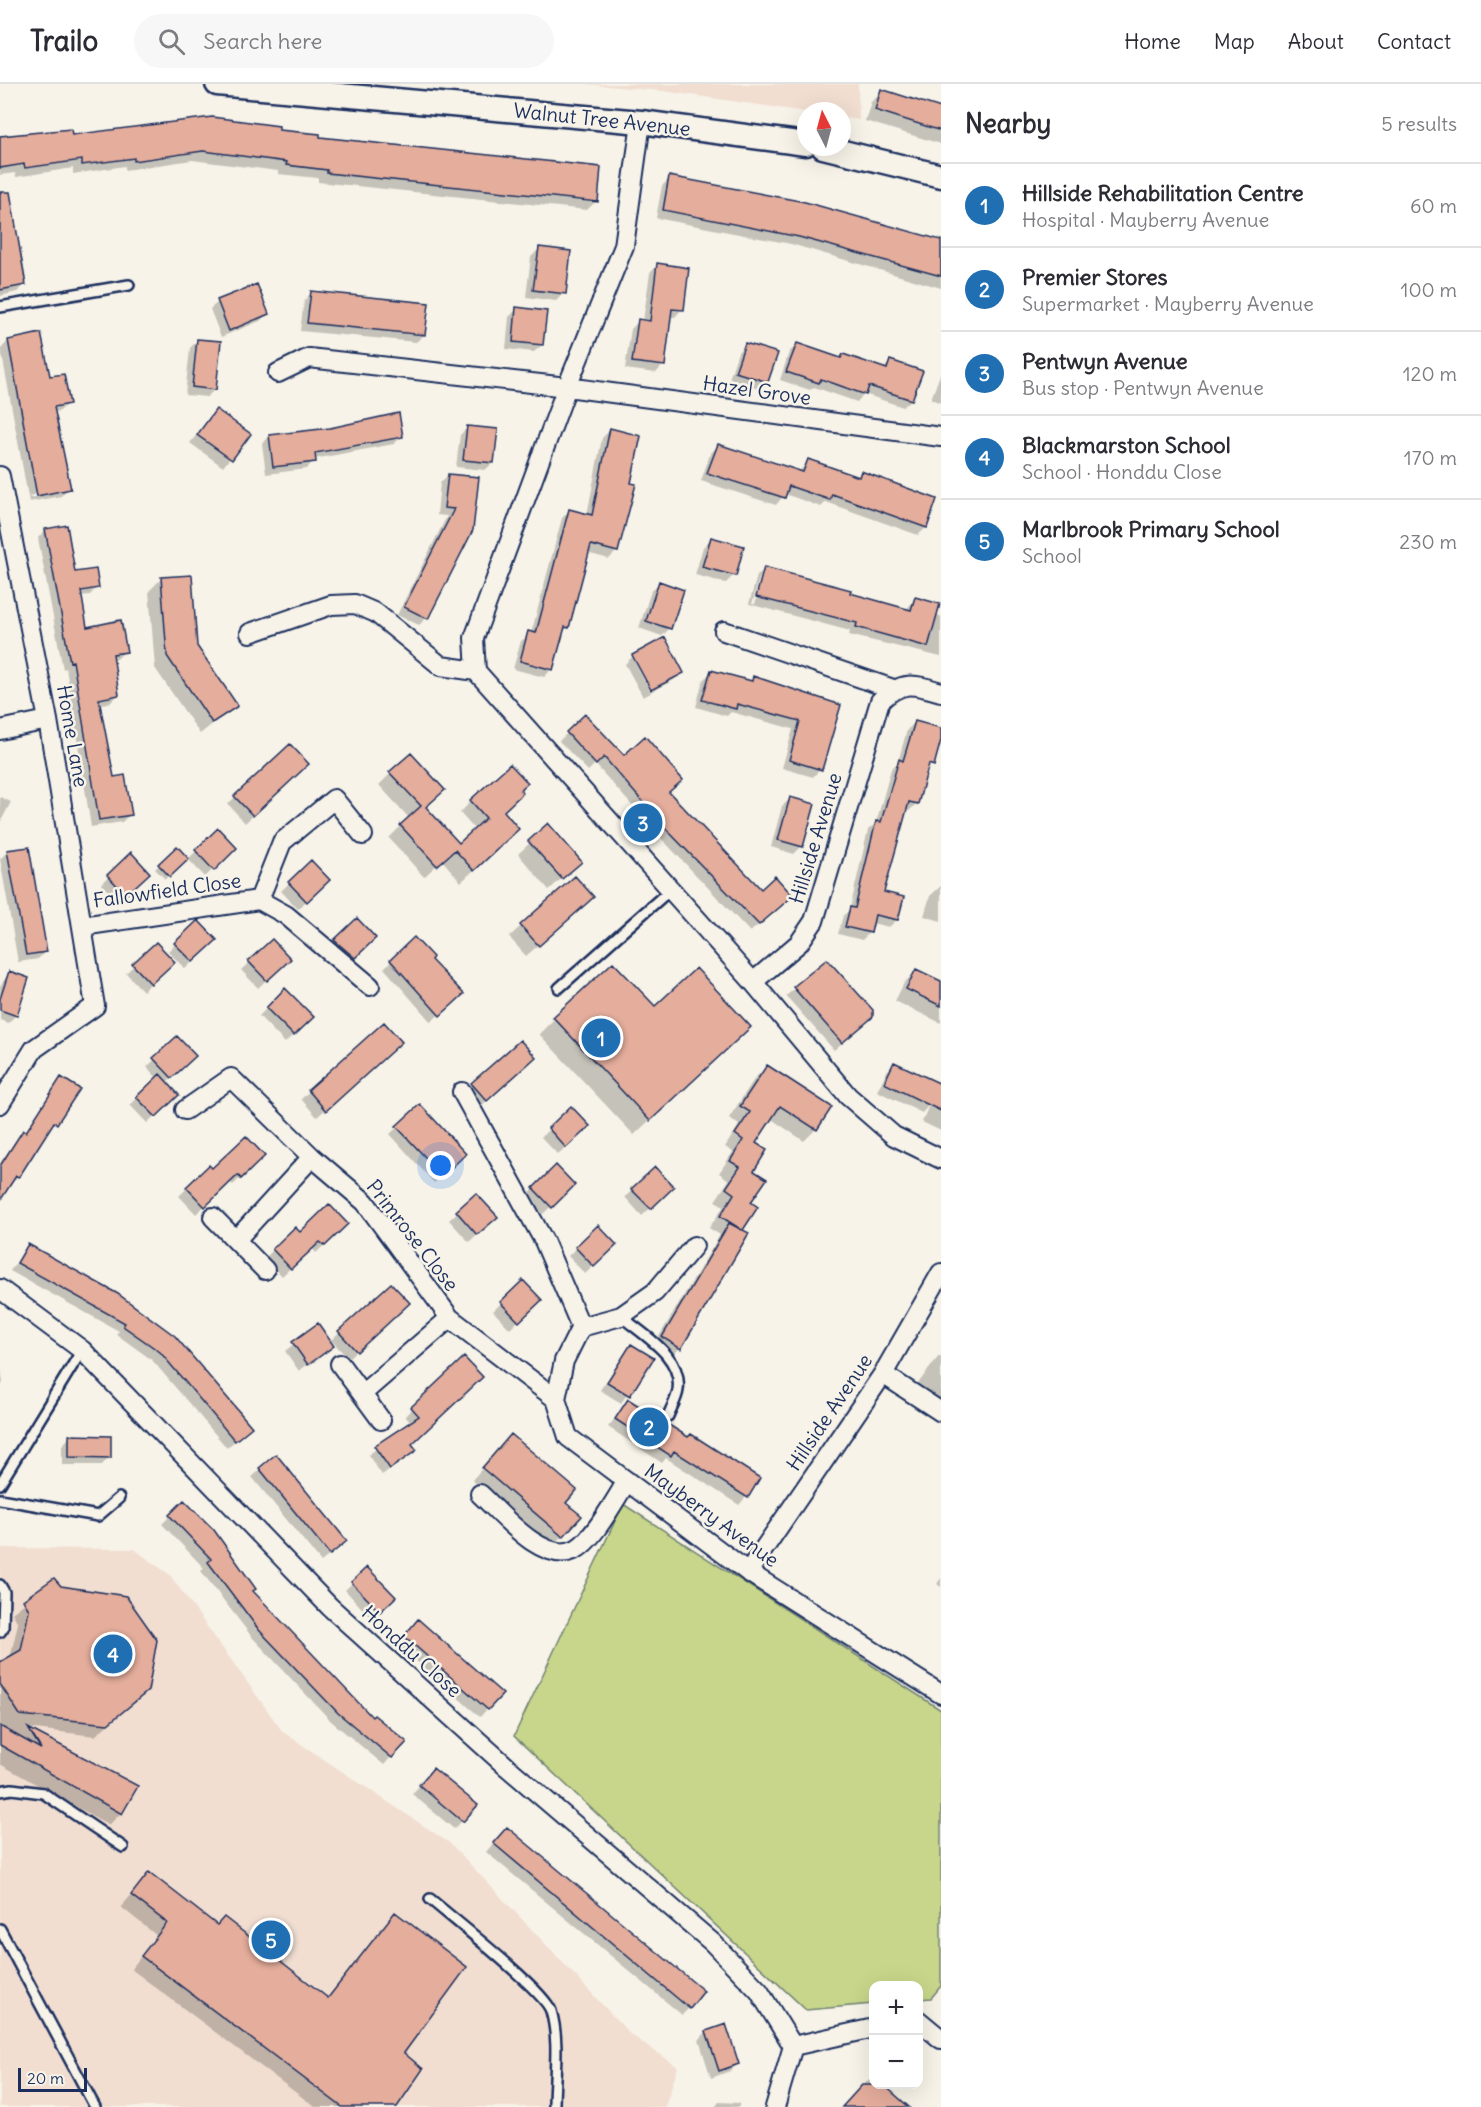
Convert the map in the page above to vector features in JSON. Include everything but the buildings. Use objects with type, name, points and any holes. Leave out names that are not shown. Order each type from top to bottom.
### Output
[{"type":"street","name":"Walnut Tree Avenue","points":[[217,84],[641,122],[797,143]]},
{"type":"street","points":[[641,122],[624,246],[567,387],[474,638],[476,671],[753,982],[848,1096],[894,1136],[941,1159]]},
{"type":"street","points":[[851,154],[941,176]]},
{"type":"street","name":"Hazel Grove","points":[[278,373],[309,358],[567,387],[941,437]]},
{"type":"street","name":"Home Lane","points":[[0,476],[48,720],[95,1006],[34,1049],[0,1104]]},
{"type":"street","points":[[250,633],[331,604],[355,604],[376,613],[441,666],[476,671]]},
{"type":"street","points":[[724,631],[893,689],[912,684],[941,692]]},
{"type":"street","name":"Hillside Avenue","points":[[753,982],[799,943],[814,921],[880,701],[893,689]]},
{"type":"street","points":[[0,730],[48,720]]},
{"type":"street","name":"Fallowfield Close","points":[[259,900],[282,842],[334,799],[363,835]]},
{"type":"street","name":"Fallowfield Close","points":[[82,926],[259,900],[286,915],[370,986]]},
{"type":"street","name":"Primrose Close","points":[[186,1110],[231,1078],[312,1157],[365,1202],[450,1318],[556,1398]]},
{"type":"street","points":[[462,1092],[544,1241],[581,1327],[621,1316],[656,1292],[694,1246]]},
{"type":"street","points":[[236,1240],[312,1157]]},
{"type":"street","points":[[213,1216],[265,1270]]},
{"type":"street","name":"Hillside Avenue","points":[[748,1572],[883,1374],[941,1273]]},
{"type":"street","name":"Honddu Close","points":[[0,1288],[82,1350],[330,1607],[507,1767],[713,1943],[759,1991],[793,2046]]},
{"type":"street","name":"Primrose Close","points":[[362,1394],[450,1318]]},
{"type":"street","name":"Mayberry Avenue","points":[[581,1327],[564,1361],[556,1398],[568,1437],[748,1572],[941,1694]]},
{"type":"street","points":[[340,1364],[381,1420]]},
{"type":"street","points":[[883,1374],[941,1412]]},
{"type":"street","points":[[480,1494],[541,1549],[556,1553],[575,1550],[589,1536],[627,1481]]},
{"type":"street","points":[[923,2024],[941,2039]]},
{"type":"street","points":[[775,2107],[793,2046],[869,2029]]},
{"type":"lane","points":[[0,307],[129,285]]},
{"type":"lane","points":[[559,988],[671,889]]},
{"type":"lane","points":[[621,1316],[672,1360],[677,1374],[678,1391],[668,1416]]},
{"type":"lane","points":[[0,1484],[82,1350]]},
{"type":"lane","points":[[0,1499],[98,1516],[119,1498]]},
{"type":"lane","points":[[0,1585],[4,1592],[3,1628],[0,1632]]},
{"type":"lane","points":[[0,1791],[12,1789],[43,1793],[123,1847]]},
{"type":"lane","points":[[430,1899],[500,1959],[550,2008],[557,2036],[554,2107]]},
{"type":"lane","points":[[0,1929],[95,2107]]},
{"type":"shaded area","points":[[584,84],[858,84],[859,120],[851,119],[851,102],[797,102],[797,111],[663,91]]},
{"type":"shaded area","points":[[0,1548],[134,1549],[170,1575],[283,1732],[451,1844],[630,2034],[678,2067],[665,2107],[0,2107]]},
{"type":"green space","points":[[623,1504],[941,1710],[941,1986],[931,1998],[923,1999],[923,1981],[869,1981],[869,2004],[806,2010],[514,1736]]},
{"type":"place","name":"Pentwyn Avenue","points":[[643,823]]},
{"type":"place","name":"Hillside Rehabilitation Centre","points":[[601,1038]]},
{"type":"place","name":"Premier Stores","points":[[649,1427]]},
{"type":"place","name":"Blackmarston School","points":[[113,1654]]},
{"type":"place","name":"Marlbrook Primary School","points":[[271,1940]]}]
